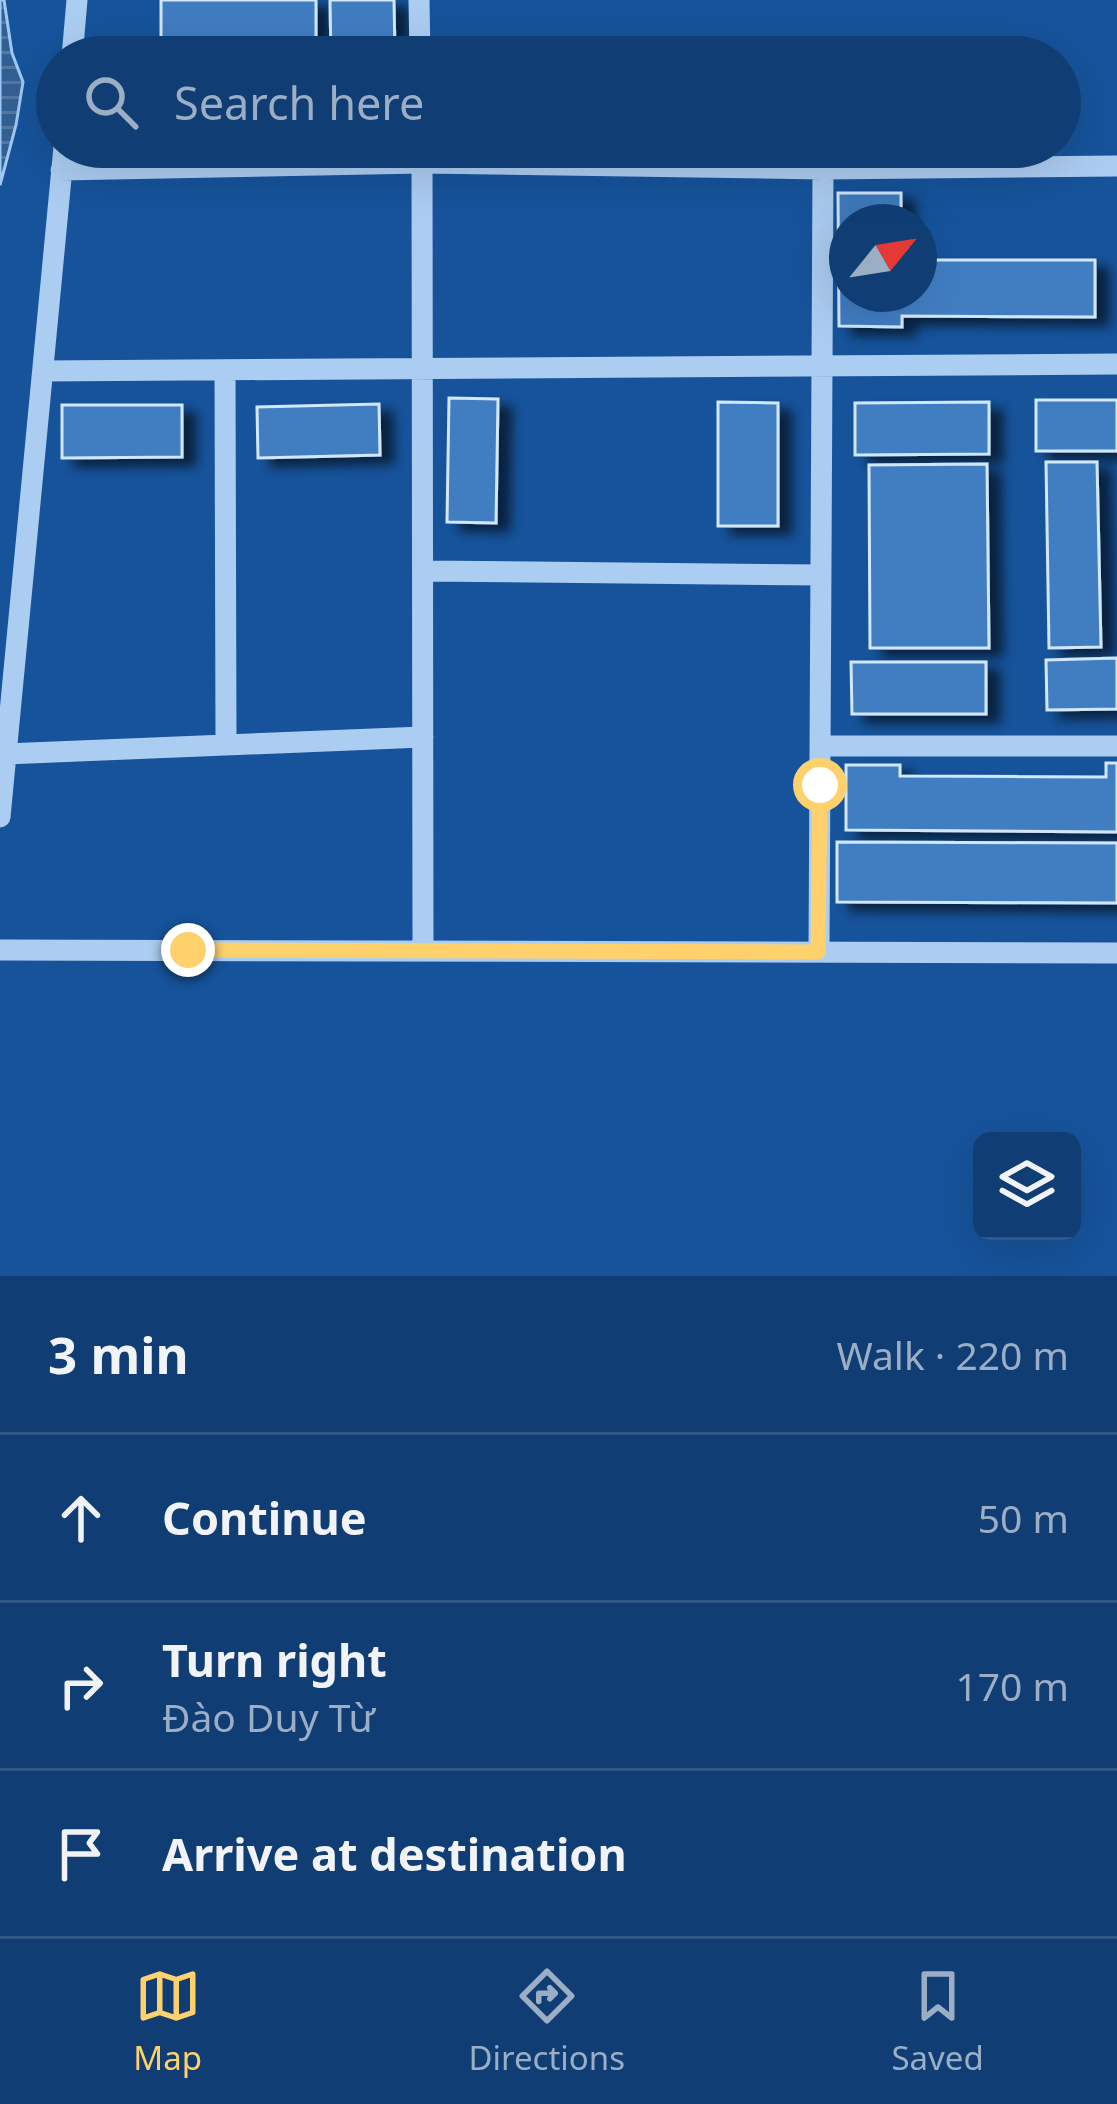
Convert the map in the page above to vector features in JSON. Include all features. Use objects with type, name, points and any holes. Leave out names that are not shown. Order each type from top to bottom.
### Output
[{"type":"street","points":[[74,36],[77,0]]},
{"type":"street","points":[[419,0],[420,36]]},
{"type":"street","points":[[1081,166],[1117,166]]},
{"type":"street","points":[[0,817],[62,168]]},
{"type":"street","points":[[422,168],[423,951]]},
{"type":"street","points":[[794,168],[921,168]]},
{"type":"street","points":[[818,952],[823,169]]},
{"type":"street","points":[[43,371],[1117,364]]},
{"type":"street","points":[[225,370],[226,745]]},
{"type":"street","points":[[423,571],[820,575]]},
{"type":"street","points":[[5,754],[423,736]]},
{"type":"street","points":[[820,746],[1117,746]]},
{"type":"street","points":[[0,950],[1117,953]]},
{"type":"water","points":[[0,0],[4,0],[12,53],[23,82],[0,185]]},
{"type":"building","points":[[161,0],[316,0],[316,36],[161,36]]},
{"type":"building","points":[[330,0],[394,0],[395,36],[331,36]]},
{"type":"building","points":[[838,193],[901,193],[901,204],[838,204]]},
{"type":"building","points":[[937,260],[1095,260],[1095,317],[902,316],[902,327],[839,326],[839,312],[937,312]]},
{"type":"building","points":[[449,398],[498,399],[496,523],[447,522]]},
{"type":"building","points":[[1036,400],[1117,400],[1117,451],[1036,451]]},
{"type":"building","points":[[718,402],[778,403],[778,526],[718,526]]},
{"type":"building","points":[[989,402],[989,454],[855,455],[855,403]]},
{"type":"building","points":[[379,404],[380,455],[258,458],[257,407]]},
{"type":"building","points":[[62,405],[182,405],[182,457],[62,458]]},
{"type":"building","points":[[1046,462],[1097,462],[1101,647],[1049,648]]},
{"type":"building","points":[[987,464],[989,648],[870,648],[869,465]]},
{"type":"building","points":[[1117,658],[1117,709],[1047,710],[1046,660]]},
{"type":"building","points":[[851,662],[986,662],[986,714],[852,714]]},
{"type":"building","points":[[1106,763],[1117,763],[1117,832],[846,830],[846,765],[900,765],[900,776],[1106,777]]},
{"type":"building","points":[[837,842],[1117,843],[1117,903],[837,902]]},
{"type":"route","points":[[188,950],[818,952],[820,785]]}]
